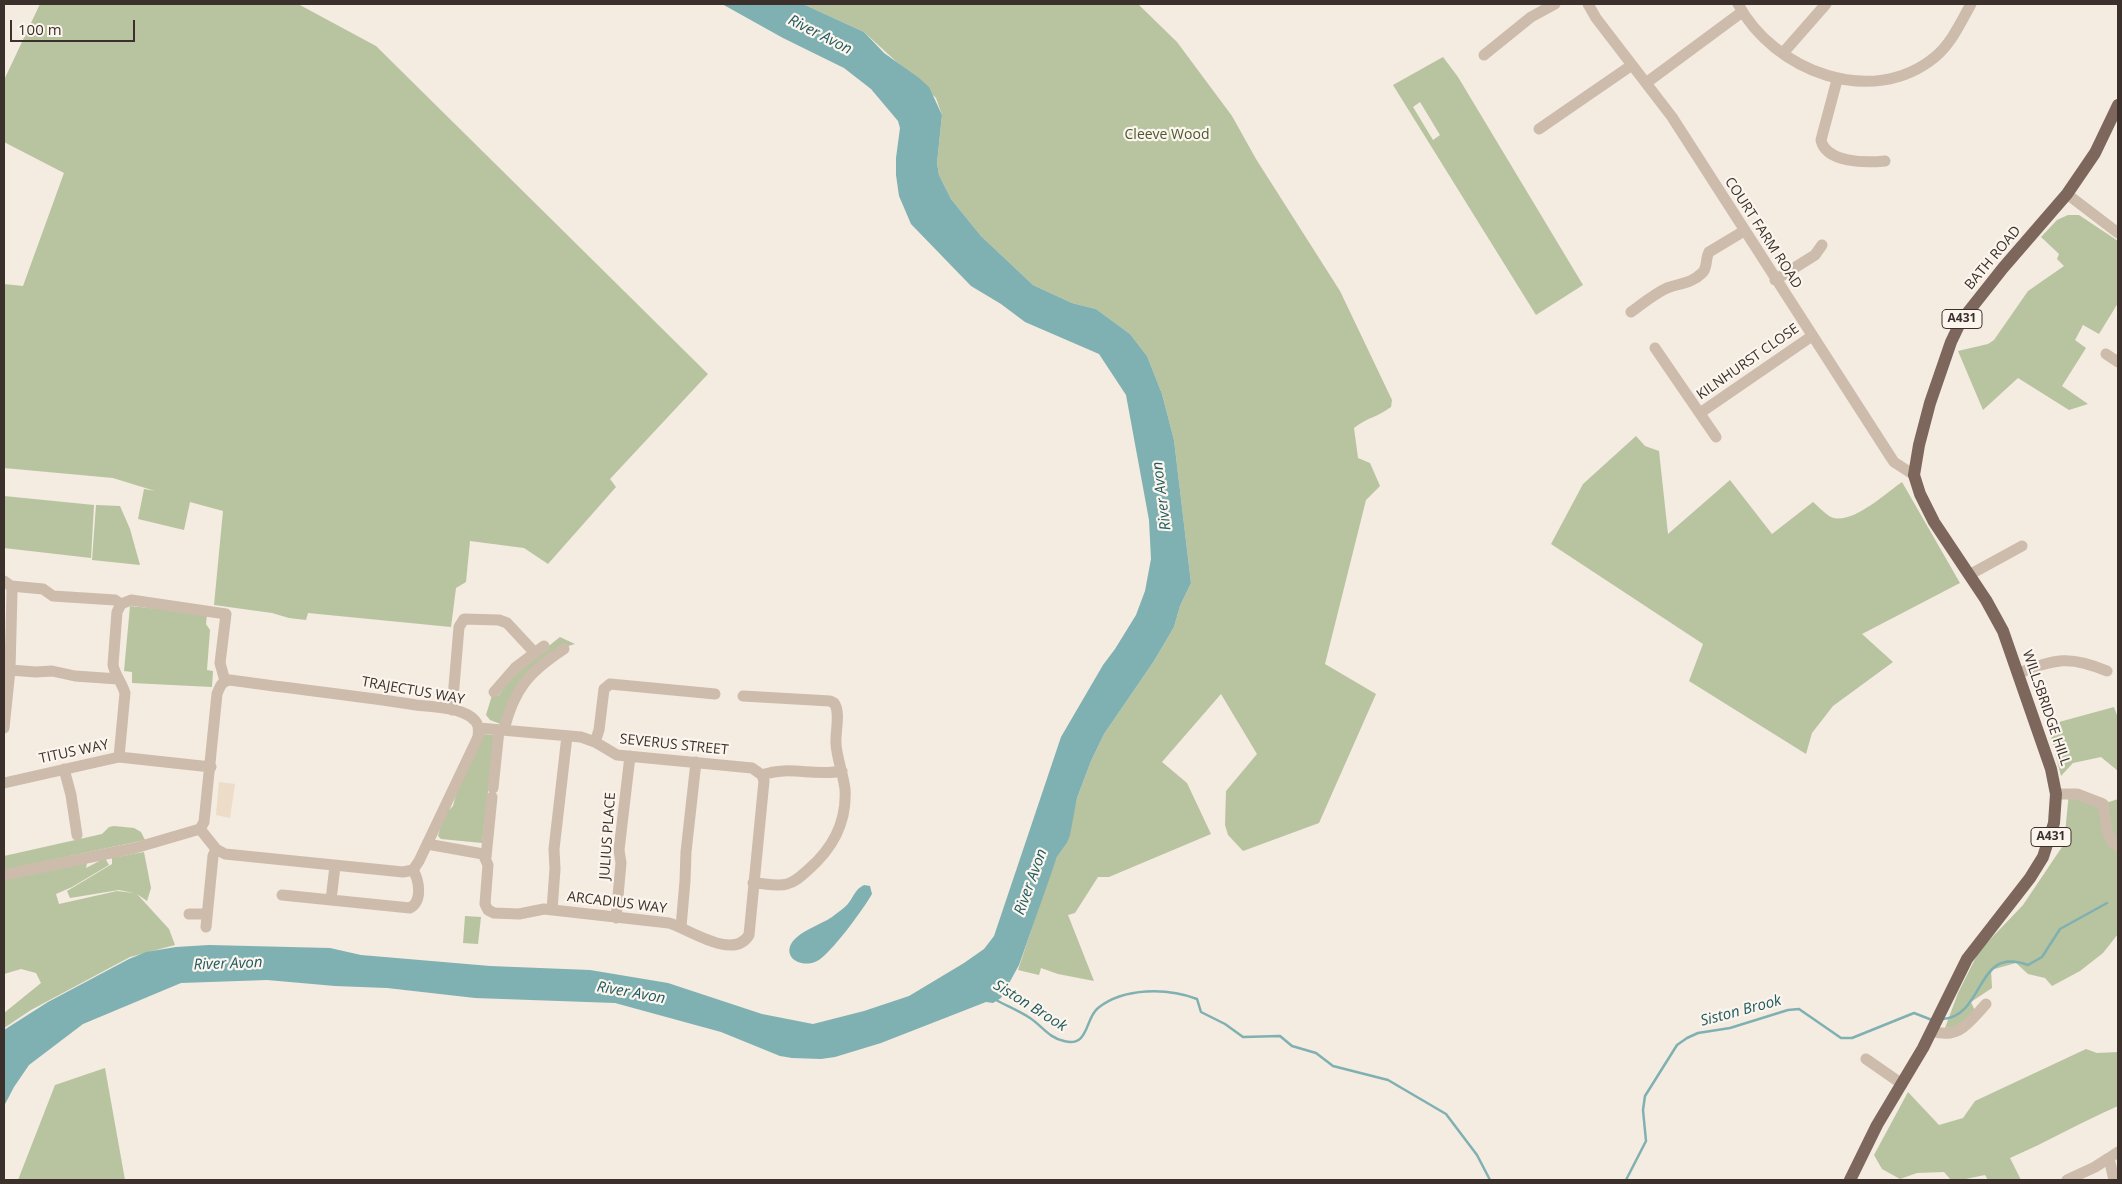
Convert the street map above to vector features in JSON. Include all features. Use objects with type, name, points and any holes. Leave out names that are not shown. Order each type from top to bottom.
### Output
[{"type":"main road","name":"BATH ROAD","points":[[1914,475],[1919,445],[1930,403],[1951,342],[1961,321],[2002,268],[2067,194],[2095,153],[2118,105]]},
{"type":"main road","name":"WILLSBRIDGE HILL","points":[[1914,475],[1920,494],[1934,522],[1998,621],[2019,673],[2049,761],[2056,794],[2054,823],[2043,856],[2030,878],[1967,959],[1933,1027]]},
{"type":"main road","name":"A431","points":[[1850,1180],[1877,1125],[1933,1027]]},
{"type":"street","points":[[1484,55],[1531,18],[1555,4]]},
{"type":"street","name":"COURT FARM ROAD","points":[[1588,4],[1596,18],[1672,117],[1775,280],[1894,462],[1914,475]]},
{"type":"street","points":[[1783,53],[1826,4]]},
{"type":"street","points":[[1646,83],[1740,8],[1761,34],[1783,53],[1806,68],[1838,80],[1875,81],[1898,77],[1921,67],[1936,56],[1948,42],[1971,4]]},
{"type":"street","points":[[1539,129],[1632,66]]},
{"type":"street","points":[[1838,80],[1821,140],[1822,146],[1827,151],[1842,158],[1873,167],[1885,161]]},
{"type":"street","points":[[2067,194],[2118,233]]},
{"type":"street","points":[[1631,312],[1664,290],[1684,285],[1703,273],[1706,257],[1709,252],[1744,231]]},
{"type":"street","points":[[1775,280],[1820,253]]},
{"type":"street","name":"KILNHURST CLOSE","points":[[1700,413],[1812,336]]},
{"type":"street","name":"KILNHURST CLOSE","points":[[1655,348],[1716,437]]},
{"type":"street","points":[[2106,354],[2118,362]]},
{"type":"street","points":[[1969,575],[2022,546]]},
{"type":"street","points":[[7,584],[43,589],[53,596],[114,600],[121,604]]},
{"type":"street","points":[[4,728],[10,670],[12,591],[7,584]]},
{"type":"street","points":[[4,875],[135,848],[200,829],[204,822],[217,694],[220,686],[225,681],[220,663],[226,614],[131,600],[121,604],[117,612],[113,664],[124,693],[119,757]]},
{"type":"street","points":[[452,710],[459,627],[464,620],[499,620],[507,623],[539,650],[515,668],[494,692]]},
{"type":"street","points":[[502,730],[520,688],[539,667],[564,649]]},
{"type":"street","points":[[2019,673],[2060,660],[2073,660],[2101,665]]},
{"type":"street","points":[[10,670],[52,671],[75,676],[118,679]]},
{"type":"street","name":"TRAJECTUS WAY","points":[[225,681],[374,698],[452,710],[471,717],[480,728]]},
{"type":"street","points":[[595,742],[599,730],[604,689],[610,684],[715,694]]},
{"type":"street","points":[[743,696],[830,701],[834,703],[837,712],[836,745],[845,790],[843,810],[835,840],[828,850],[799,878],[787,884],[753,883]]},
{"type":"street","points":[[282,895],[410,908],[416,904],[418,883],[413,870],[478,737],[480,728]]},
{"type":"street","name":"SEVERUS STREET","points":[[480,728],[581,737],[595,742],[610,753],[752,768],[762,775]]},
{"type":"street","name":"ARCADIUS WAY","points":[[502,730],[492,793],[486,857],[488,865],[484,904],[488,910],[494,913],[519,914],[536,910],[552,910],[616,918],[681,927],[691,934],[711,942],[740,944],[749,935],[764,781],[762,775]]},
{"type":"street","points":[[552,910],[555,869],[554,849],[567,736]]},
{"type":"street","name":"JULIUS PLACE","points":[[616,918],[621,863],[619,850],[630,756]]},
{"type":"street","name":"TITUS WAY","points":[[4,783],[119,757],[210,767]]},
{"type":"street","points":[[681,927],[686,880],[686,852],[696,762]]},
{"type":"street","points":[[64,769],[71,795],[77,836]]},
{"type":"street","points":[[762,775],[781,769],[829,774],[842,770]]},
{"type":"street","points":[[2056,794],[2077,794],[2103,804],[2107,830],[2112,842],[2118,846]]},
{"type":"street","points":[[200,829],[216,850],[225,854],[403,872],[413,870]]},
{"type":"street","points":[[427,844],[480,852],[486,857]]},
{"type":"street","points":[[206,927],[213,856],[216,850]]},
{"type":"street","points":[[331,900],[335,866]]},
{"type":"street","points":[[188,914],[207,914]]},
{"type":"street","points":[[1933,1027],[1942,1034],[1952,1034],[1963,1028],[1986,1004]]},
{"type":"street","points":[[1866,1059],[1902,1084]]},
{"type":"street","points":[[2067,1180],[2095,1167],[2114,1155]]},
{"type":"street","points":[[2114,1155],[2114,1180]]},
{"type":"green space","points":[[40,4],[298,4],[376,46],[708,374],[610,479],[616,487],[548,564],[524,548],[470,541],[466,582],[456,588],[451,627],[308,613],[306,620],[214,605],[223,511],[190,502],[184,530],[138,519],[144,489],[155,491],[113,478],[4,468],[4,284],[23,286],[64,173],[4,142],[4,80]]},
{"type":"green space","name":"Cleeve Wood","points":[[803,4],[1138,4],[1177,42],[1232,116],[1256,159],[1340,291],[1392,400],[1391,407],[1354,428],[1358,458],[1370,463],[1380,486],[1366,500],[1325,664],[1376,694],[1319,823],[1243,851],[1228,835],[1225,825],[1226,791],[1257,754],[1221,694],[1162,762],[1187,783],[1211,834],[1109,877],[1098,877],[1075,913],[1068,915],[1094,981],[1058,974],[1041,968],[1039,975],[1018,970],[1046,885],[1057,857],[1067,843],[1077,798],[1091,761],[1104,734],[1154,661],[1174,627],[1180,606],[1191,583],[1174,440],[1162,394],[1147,356],[1130,334],[1096,309],[1072,303],[1033,285],[981,236],[951,199],[939,175],[937,163],[942,115],[936,98],[864,32]]},
{"type":"green space","points":[[1443,57],[1458,77],[1583,285],[1536,315],[1393,85]],"holes":[[[1420,102],[1440,135],[1433,140],[1413,107]]]},
{"type":"green space","points":[[2068,215],[2079,215],[2118,241],[2118,303],[2099,334],[2083,325],[2075,340],[2086,348],[2062,386],[2088,404],[2069,410],[2018,378],[1983,410],[1958,351],[1988,344],[1994,340],[2028,291],[2064,266],[2057,259],[2059,254],[2041,237],[2057,220]]},
{"type":"green space","points":[[1636,436],[1645,446],[1659,451],[1668,534],[1730,480],[1772,534],[1813,502],[1831,517],[1839,519],[1848,517],[1868,507],[1902,482],[1960,583],[1862,634],[1893,662],[1833,706],[1812,733],[1806,754],[1689,681],[1703,644],[1551,544],[1583,484]]},
{"type":"green space","points":[[4,496],[94,505],[91,558],[4,548]]},
{"type":"green space","points":[[96,505],[120,506],[130,529],[140,565],[92,560]]},
{"type":"green space","points":[[130,606],[207,614],[206,624],[210,630],[207,670],[213,671],[212,687],[132,683],[132,672],[124,671]]},
{"type":"green space","points":[[560,637],[575,644],[558,649],[535,667],[503,725],[490,720],[486,715],[493,692],[498,696],[516,672]]},
{"type":"green space","points":[[2114,707],[2118,718],[2118,771],[2101,757],[2073,763],[2061,776],[2048,725]]},
{"type":"green space","points":[[482,734],[495,735],[482,843],[441,839],[438,836],[444,815],[453,806],[456,794]]},
{"type":"green space","points":[[2069,792],[2109,802],[2118,799],[2118,934],[2103,953],[2080,971],[2052,986],[2045,978],[2028,974],[2016,963],[1991,970],[1992,988],[1971,1002],[1976,1013],[1961,1027],[1945,1028],[1958,993],[1979,951],[2023,905],[2064,844]]},
{"type":"green space","points":[[109,827],[134,828],[141,832],[145,840],[4,870],[4,856],[102,834]]},
{"type":"green space","points":[[144,852],[151,888],[147,901],[137,894],[169,929],[175,945],[130,957],[31,1010],[4,1028],[4,1013],[41,983],[36,973],[21,969],[4,974],[4,880],[87,863],[86,868],[105,858],[109,865],[72,887],[56,894],[59,904],[117,891],[134,893],[119,890],[70,898],[67,891],[112,864],[112,858]]},
{"type":"green space","points":[[465,916],[481,917],[478,944],[463,943]]},
{"type":"green space","points":[[2086,1049],[2097,1053],[2118,1052],[2118,1106],[2010,1158],[2021,1180],[1988,1180],[1985,1175],[1951,1180],[1944,1172],[1917,1173],[1900,1179],[1882,1169],[1874,1155],[1908,1092],[1939,1125],[1963,1118],[1975,1101]]},
{"type":"green space","points":[[105,1068],[125,1180],[18,1180],[55,1085]]},
{"type":"shaded area","points":[[219,782],[235,784],[230,818],[216,815]]},
{"type":"water","name":"River Avon","points":[[722,4],[803,4],[864,32],[884,53],[919,78],[929,87],[942,115],[937,163],[939,175],[951,199],[981,236],[1033,285],[1072,303],[1096,309],[1130,334],[1147,356],[1162,394],[1174,440],[1191,583],[1180,606],[1174,627],[1154,661],[1104,734],[1091,761],[1077,798],[1067,843],[1057,857],[1019,965],[1001,998],[993,1003],[986,1002],[881,1043],[835,1057],[821,1059],[780,1056],[721,1032],[615,1003],[475,998],[387,988],[267,980],[181,983],[83,1024],[29,1065],[4,1106],[4,1030],[48,1002],[146,952],[176,947],[209,945],[330,948],[361,955],[490,966],[590,970],[668,983],[762,1014],[813,1024],[864,1011],[909,996],[984,949],[994,936],[1061,737],[1103,665],[1136,615],[1145,591],[1151,559],[1149,520],[1126,395],[1099,354],[1025,322],[1001,304],[971,286],[911,224],[899,196],[896,175],[900,128],[898,121],[871,89],[844,68],[783,38]]},
{"type":"water","points":[[864,885],[870,886],[872,894],[830,950],[823,957],[811,963],[805,964],[794,960],[789,952],[793,941],[801,934],[842,910],[858,889]]},
{"type":"waterway","name":"Siston Brook","points":[[1943,1019],[1957,1015],[1967,1006],[1989,972],[1998,964],[2011,961],[2028,965],[2042,957],[2060,929],[2107,903]]},
{"type":"waterway","name":"Siston Brook","points":[[996,1000],[1030,1018],[1054,1037],[1072,1042],[1078,1040],[1086,1031],[1091,1018],[1098,1008],[1120,996],[1146,991],[1160,991],[1197,999],[1201,1012],[1225,1024],[1243,1037],[1280,1036],[1292,1046],[1316,1053],[1333,1066],[1388,1080],[1446,1114],[1477,1155],[1490,1180]]},
{"type":"waterway","name":"Siston Brook","points":[[1626,1180],[1646,1141],[1643,1110],[1645,1096],[1677,1045],[1687,1038],[1698,1033],[1730,1028],[1788,1010],[1799,1009],[1841,1038],[1852,1038],[1914,1013],[1932,1020]]}]
